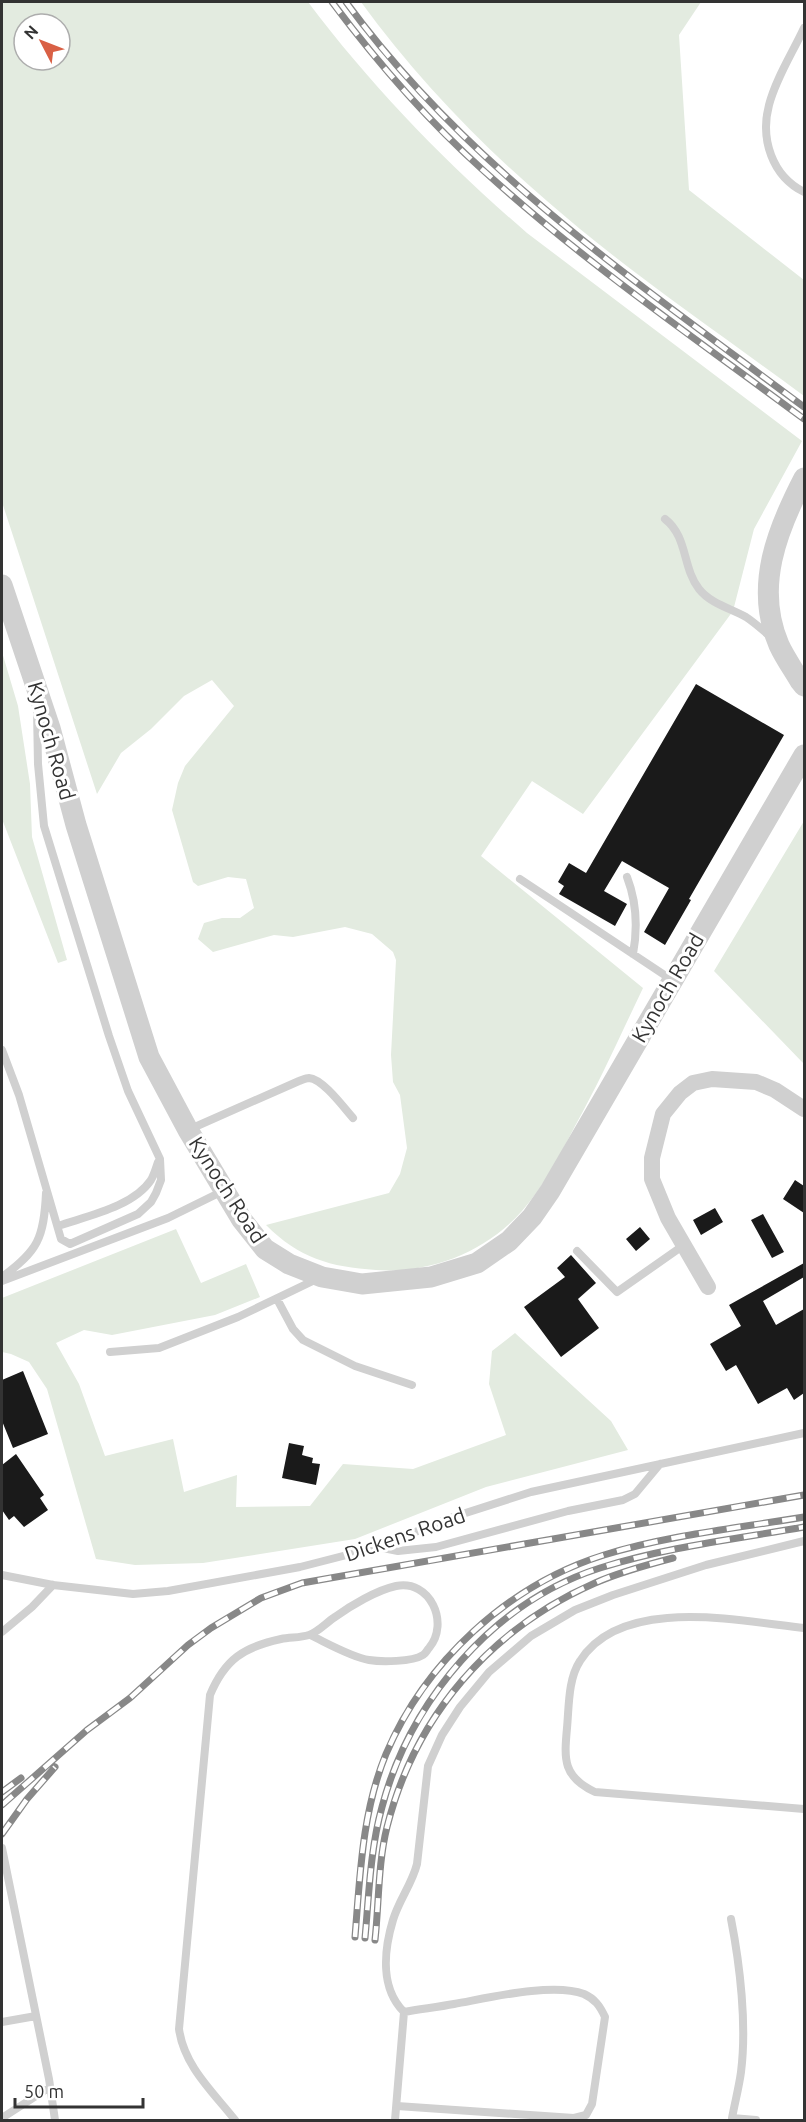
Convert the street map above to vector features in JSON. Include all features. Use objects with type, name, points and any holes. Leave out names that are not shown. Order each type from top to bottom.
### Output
[{"type":"street","points":[[804,478],[785,514],[772,554],[768,602],[779,644],[804,686]]},
{"type":"street","name":"Kynoch Road","points":[[2,585],[50,728],[76,825],[149,1057],[188,1130],[242,1220],[265,1249],[289,1264],[322,1277],[362,1284],[431,1277],[477,1263],[509,1241],[532,1217],[550,1191],[804,755]]},
{"type":"street","points":[[708,1287],[658,1197],[652,1179],[652,1158],[663,1114],[680,1093],[693,1083],[712,1079],[756,1082],[775,1090],[804,1109]]},
{"type":"lane","points":[[804,28],[769,105],[766,136],[775,167],[784,179],[804,192]]},
{"type":"lane","points":[[665,519],[674,526],[678,534],[695,583],[701,592],[716,603],[747,618],[779,644]]},
{"type":"lane","points":[[2,1050],[19,1095],[61,1239],[70,1244],[138,1214],[151,1202],[161,1180],[160,1159],[128,1091],[44,826],[36,732],[38,695]]},
{"type":"lane","points":[[627,877],[636,908],[636,936],[633,954]]},
{"type":"lane","points":[[520,879],[672,980]]},
{"type":"lane","points":[[188,1130],[309,1078],[317,1080],[325,1087],[353,1118]]},
{"type":"lane","points":[[58,1226],[128,1201],[152,1179],[160,1159]]},
{"type":"lane","points":[[2,1279],[35,1248],[45,1215],[46,1186]]},
{"type":"lane","points":[[2,1279],[168,1218],[225,1190]]},
{"type":"lane","points":[[577,1251],[617,1292],[684,1245]]},
{"type":"lane","points":[[110,1352],[159,1348],[238,1317],[322,1277]]},
{"type":"lane","points":[[277,1299],[293,1329],[303,1340],[356,1366],[412,1385]]},
{"type":"lane","name":"Dickens Road","points":[[2,1575],[53,1585],[133,1594],[168,1591],[300,1568],[378,1547],[450,1518],[531,1492],[804,1432]]},
{"type":"lane","points":[[378,1547],[398,1551],[435,1547],[568,1511],[623,1500],[635,1494],[645,1485],[660,1464]]},
{"type":"lane","points":[[395,2121],[404,2012],[395,2003],[387,1982],[388,1942],[393,1920],[417,1864],[428,1766],[442,1735],[460,1707],[489,1672],[531,1636],[575,1610],[613,1594],[706,1565],[804,1541]]},
{"type":"lane","points":[[2,1632],[32,1607],[53,1585]]},
{"type":"lane","points":[[235,2121],[192,2067],[183,2049],[179,2029],[210,1695],[225,1667],[235,1657],[260,1645],[310,1635],[338,1614],[397,1586],[417,1589],[429,1599],[437,1614],[439,1628],[434,1642],[423,1655],[398,1661],[368,1660],[310,1635]]},
{"type":"lane","points":[[804,1628],[714,1619],[659,1618],[620,1627],[592,1645],[578,1662],[571,1686],[565,1753],[569,1772],[580,1785],[595,1792],[804,1809]]},
{"type":"lane","points":[[2,1848],[56,2121]]},
{"type":"lane","points":[[730,1919],[735,1938],[742,2008],[741,2071],[732,2118],[756,2121]]},
{"type":"lane","points":[[397,2106],[574,2118],[586,2115],[592,2104],[605,2017],[599,2004],[592,1998],[573,1991],[527,1992],[404,2012]]},
{"type":"lane","points":[[2,2022],[36,2016]]},
{"type":"lane","points":[[2,2118],[50,2088]]},
{"type":"shaded area","points":[[2,2],[308,2],[358,64],[411,123],[527,233],[802,441],[754,529],[733,611],[583,814],[532,781],[481,856],[643,988],[593,1092],[551,1170],[522,1211],[508,1225],[474,1249],[436,1264],[417,1268],[376,1270],[359,1269],[316,1259],[291,1246],[266,1225],[389,1193],[400,1174],[407,1148],[400,1095],[393,1082],[391,1055],[396,960],[393,952],[372,934],[345,927],[293,937],[274,935],[213,952],[198,939],[204,923],[222,918],[240,918],[254,908],[246,879],[228,877],[198,886],[193,882],[172,810],[178,783],[185,766],[234,706],[212,680],[184,696],[151,729],[121,753],[97,794],[2,502]]},
{"type":"shaded area","points":[[361,2],[701,2],[679,35],[689,190],[804,280],[804,396],[609,252],[521,179],[448,107],[403,56]]},
{"type":"shaded area","points":[[2,652],[18,706],[30,784],[32,837],[67,960],[58,963],[2,819]]},
{"type":"shaded area","points":[[804,821],[804,1064],[714,971]]},
{"type":"shaded area","points":[[176,1229],[201,1283],[246,1264],[260,1297],[215,1315],[112,1335],[84,1330],[56,1343],[79,1384],[105,1456],[173,1439],[184,1492],[237,1475],[236,1507],[310,1506],[343,1464],[413,1469],[506,1435],[489,1384],[492,1351],[515,1333],[611,1421],[628,1450],[486,1487],[355,1539],[203,1563],[135,1565],[96,1559],[47,1389],[29,1362],[2,1352],[2,1298]]},
{"type":"building","points":[[696,684],[784,735],[665,945],[644,932],[669,888],[622,861],[604,891],[627,904],[615,926],[559,894],[564,886],[558,882],[569,863],[586,873]]},
{"type":"building","points":[[795,1180],[804,1186],[804,1213],[783,1199]]},
{"type":"building","points":[[715,1208],[723,1222],[701,1235],[693,1220]]},
{"type":"building","points":[[763,1214],[784,1252],[772,1258],[751,1220]]},
{"type":"building","points":[[640,1227],[650,1239],[636,1251],[626,1239]]},
{"type":"building","points":[[571,1255],[596,1283],[578,1299],[599,1328],[561,1357],[524,1307],[565,1277],[557,1268]]},
{"type":"building","points":[[804,1263],[804,1277],[763,1301],[776,1325],[804,1309],[804,1393],[794,1400],[787,1388],[758,1404],[736,1365],[726,1371],[710,1344],[741,1326],[729,1305]]},
{"type":"building","points":[[23,1371],[48,1434],[13,1448],[2,1421],[2,1380]]},
{"type":"building","points":[[289,1443],[304,1446],[302,1455],[313,1458],[312,1463],[320,1464],[316,1485],[282,1478]]},
{"type":"building","points":[[16,1454],[44,1495],[40,1498],[48,1510],[24,1527],[14,1516],[9,1520],[2,1510],[2,1465]]},
{"type":"railway","points":[[332,2],[367,47],[443,132],[522,205],[601,268],[804,419]]},
{"type":"railway","points":[[346,2],[394,62],[446,119],[502,171],[620,269],[804,407]]},
{"type":"railway","points":[[2,1805],[87,1730],[130,1698],[188,1645],[211,1628],[261,1598],[302,1583],[804,1495]]},
{"type":"railway","points":[[355,1937],[363,1844],[372,1798],[386,1754],[423,1688],[474,1631],[503,1607],[535,1586],[569,1568],[604,1555],[678,1537],[804,1517]]},
{"type":"railway","points":[[365,1938],[375,1840],[382,1807],[395,1768],[413,1730],[435,1694],[461,1660],[491,1631],[525,1605],[561,1584],[600,1568],[676,1549],[804,1527]]},
{"type":"railway","points":[[375,1940],[380,1869],[387,1827],[400,1787],[437,1713],[490,1651],[522,1625],[557,1602],[604,1579],[673,1558]]},
{"type":"railway","points":[[2,1834],[27,1799],[55,1767]]},
{"type":"railway","points":[[2,1792],[21,1778]]}]
